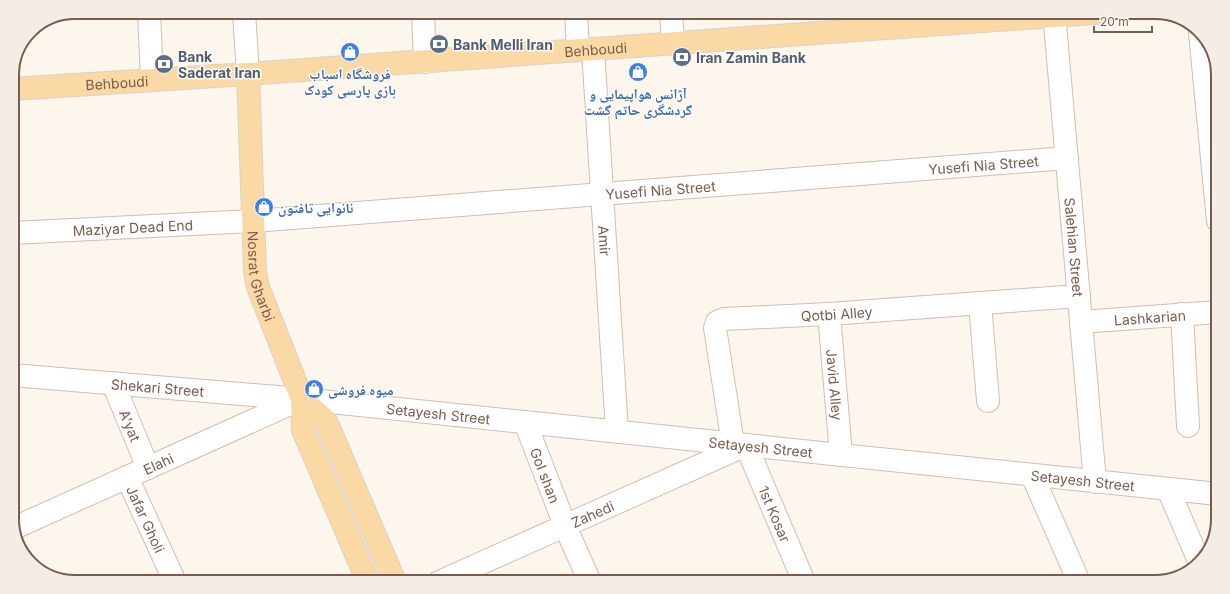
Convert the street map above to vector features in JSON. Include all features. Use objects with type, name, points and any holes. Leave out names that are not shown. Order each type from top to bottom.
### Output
[{"type":"main road","name":"Behboudi","points":[[19,89],[673,44],[903,19]]},
{"type":"main road","name":"Nosrat Gharbi","points":[[248,74],[255,271],[258,287],[302,399],[303,430],[365,575]]},
{"type":"main road","name":"Nosrat Gharbi","points":[[302,399],[326,421],[392,575]]},
{"type":"street","points":[[149,19],[152,80]]},
{"type":"street","points":[[244,19],[248,74]]},
{"type":"street","points":[[423,19],[425,62]]},
{"type":"street","name":"Amir","points":[[578,19],[585,50],[602,194],[617,432]]},
{"type":"street","points":[[671,19],[673,44]]},
{"type":"street","name":"Salehian Street","points":[[1054,19],[1095,482]]},
{"type":"street","points":[[1201,43],[1211,148]]},
{"type":"street","name":"Yusefi Nia Street","points":[[253,221],[1067,158]]},
{"type":"street","name":"Maziyar Dead End","points":[[19,233],[253,221]]},
{"type":"street","name":"Qotbi Alley","points":[[739,444],[715,328],[718,322],[724,319],[829,314],[1079,296]]},
{"type":"street","points":[[980,303],[988,401]]},
{"type":"street","name":"Lashkarian","points":[[1081,322],[1211,312]]},
{"type":"street","name":"Javid Alley","points":[[829,314],[841,455]]},
{"type":"street","points":[[1182,314],[1188,426]]},
{"type":"street","name":"Shekari Street","points":[[19,376],[302,399]]},
{"type":"street","name":"A'yat","points":[[113,383],[148,468]]},
{"type":"street","name":"Setayesh Street","points":[[302,399],[1211,493]]},
{"type":"street","name":"Elahi","points":[[19,526],[302,399]]},
{"type":"street","name":"Gol shan","points":[[525,422],[566,528],[566,526],[587,575]]},
{"type":"street","name":"Zahedi","points":[[455,575],[566,526],[739,444]]},
{"type":"street","name":"1st Kosar","points":[[739,444],[801,575]]},
{"type":"street","points":[[1032,475],[1076,574]]},
{"type":"street","name":"Jafar Gholi","points":[[127,477],[172,575]]},
{"type":"street","points":[[1168,489],[1197,557]]},
{"type":"place","name":"Bank Melli Iran","points":[[439,44]]},
{"type":"place","name":"فروشگاه اسباب بازی پارسی کودک","points":[[350,52]]},
{"type":"place","name":"Iran Zamin Bank","points":[[682,57]]},
{"type":"place","name":"Bank Saderat Iran","points":[[164,64]]},
{"type":"place","name":"آژانس هواپیمایی و گردشگری حاتم گشت","points":[[638,72]]},
{"type":"place","name":"نانوایی تافتون","points":[[264,207]]},
{"type":"place","name":"میوه فروشی","points":[[314,389]]}]
